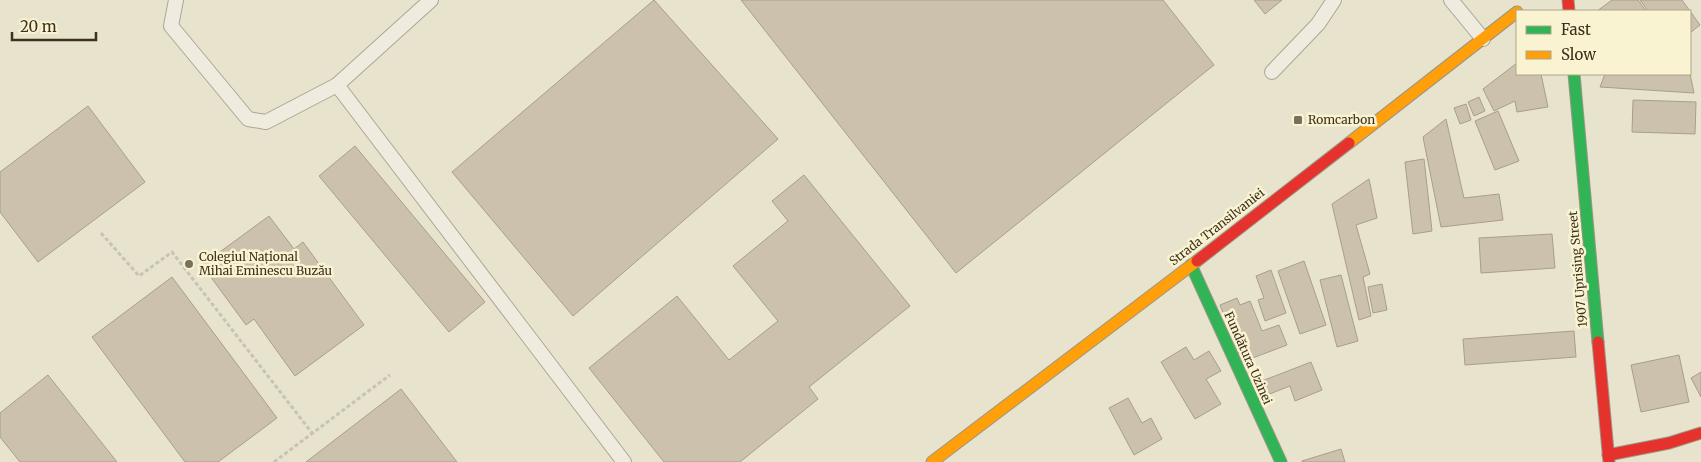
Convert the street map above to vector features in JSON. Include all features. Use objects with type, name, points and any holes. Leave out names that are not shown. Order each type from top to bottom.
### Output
[{"type":"main road","name":"Strada Transilvaniei","points":[[932,462],[1191,265],[1516,13]]},
{"type":"main road","name":"1907 Uprising Street","points":[[1574,75],[1609,458]]},
{"type":"main road","name":"Fundătura Uzinei","points":[[1191,265],[1280,462]]},
{"type":"main road","points":[[1609,458],[1701,434]]},
{"type":"lane","points":[[176,0],[171,26],[248,119],[266,122],[336,85],[432,0]]},
{"type":"lane","points":[[1272,72],[1318,24],[1334,0]]},
{"type":"lane","points":[[1451,0],[1483,39]]},
{"type":"lane","points":[[336,85],[624,462]]},
{"type":"path","points":[[101,233],[139,276],[172,252],[312,434]]},
{"type":"path","points":[[274,462],[390,375]]},
{"type":"building","points":[[654,0],[778,139],[573,316],[452,172]]},
{"type":"building","points":[[741,0],[1163,0],[1214,65],[956,273]]},
{"type":"building","points":[[1254,0],[1282,0],[1265,14]]},
{"type":"building","points":[[1612,0],[1638,0],[1645,10],[1598,10]]},
{"type":"building","points":[[1640,0],[1682,0],[1689,10],[1647,10]]},
{"type":"building","points":[[1691,12],[1700,25],[1691,32]]},
{"type":"building","points":[[1516,64],[1516,75],[1541,75],[1548,107],[1517,112],[1515,101],[1494,111],[1483,89]]},
{"type":"building","points":[[1605,75],[1690,75],[1694,93],[1600,87]]},
{"type":"building","points":[[1479,97],[1485,111],[1474,116],[1468,102]]},
{"type":"building","points":[[1633,100],[1696,102],[1695,134],[1632,132]]},
{"type":"building","points":[[1466,104],[1471,120],[1460,124],[1454,108]]},
{"type":"building","points":[[88,106],[145,182],[38,262],[0,212],[0,172]]},
{"type":"building","points":[[1498,111],[1519,161],[1495,170],[1475,121]]},
{"type":"building","points":[[1446,119],[1464,198],[1499,194],[1503,220],[1441,227],[1423,137]]},
{"type":"building","points":[[355,146],[485,302],[449,332],[319,176]]},
{"type":"building","points":[[1424,159],[1432,231],[1413,234],[1405,162]]},
{"type":"building","points":[[804,175],[910,306],[809,387],[818,399],[740,462],[664,462],[589,368],[677,296],[729,360],[778,321],[733,266],[788,221],[772,201]]},
{"type":"building","points":[[1369,179],[1377,218],[1356,225],[1370,274],[1363,277],[1371,316],[1359,320],[1332,204]]},
{"type":"building","points":[[269,216],[294,249],[303,242],[364,325],[295,376],[254,319],[246,325],[202,265]]},
{"type":"building","points":[[1552,234],[1555,268],[1481,273],[1479,238]]},
{"type":"building","points":[[1304,261],[1326,325],[1300,334],[1278,271]]},
{"type":"building","points":[[1271,270],[1286,313],[1265,321],[1258,300],[1264,298],[1256,276]]},
{"type":"building","points":[[1341,275],[1358,341],[1337,347],[1320,280]]},
{"type":"building","points":[[172,277],[277,418],[218,462],[185,462],[92,337]]},
{"type":"building","points":[[1382,284],[1387,310],[1373,313],[1368,287]]},
{"type":"building","points":[[1237,298],[1240,305],[1250,301],[1262,331],[1279,325],[1287,345],[1242,362],[1220,305]]},
{"type":"building","points":[[1574,331],[1576,357],[1465,365],[1463,339]]},
{"type":"building","points":[[1186,347],[1194,360],[1209,351],[1221,371],[1206,379],[1221,404],[1195,419],[1161,362]]},
{"type":"building","points":[[1679,355],[1689,402],[1641,412],[1631,365]]},
{"type":"building","points":[[1311,362],[1322,390],[1295,401],[1290,386],[1267,395],[1262,381]]},
{"type":"building","points":[[1701,372],[1701,397],[1691,378]]},
{"type":"building","points":[[48,375],[117,462],[20,462],[0,437],[0,413]]},
{"type":"building","points":[[401,389],[457,462],[306,462]]},
{"type":"building","points":[[1128,398],[1142,423],[1151,418],[1162,439],[1134,455],[1109,408]]},
{"type":"building","points":[[1341,449],[1345,462],[1302,462],[1302,461]]},
{"type":"traffic: fast","points":[[1574,75],[1598,342]]},
{"type":"traffic: fast","points":[[1191,265],[1281,462]]},
{"type":"traffic: slow","points":[[1349,143],[1516,13]]},
{"type":"traffic: slow","points":[[932,462],[1197,261]]},
{"type":"traffic: jam","points":[[1568,0],[1569,10]]},
{"type":"traffic: jam","points":[[1197,261],[1349,143]]},
{"type":"traffic: jam","points":[[1598,342],[1609,462]]},
{"type":"traffic: jam","points":[[1608,455],[1669,443],[1701,433]]},
{"type":"place","name":"Romcarbon","points":[[1298,120]]},
{"type":"place","name":"Colegiul Național Mihai Eminescu Buzău","points":[[189,264]]}]
